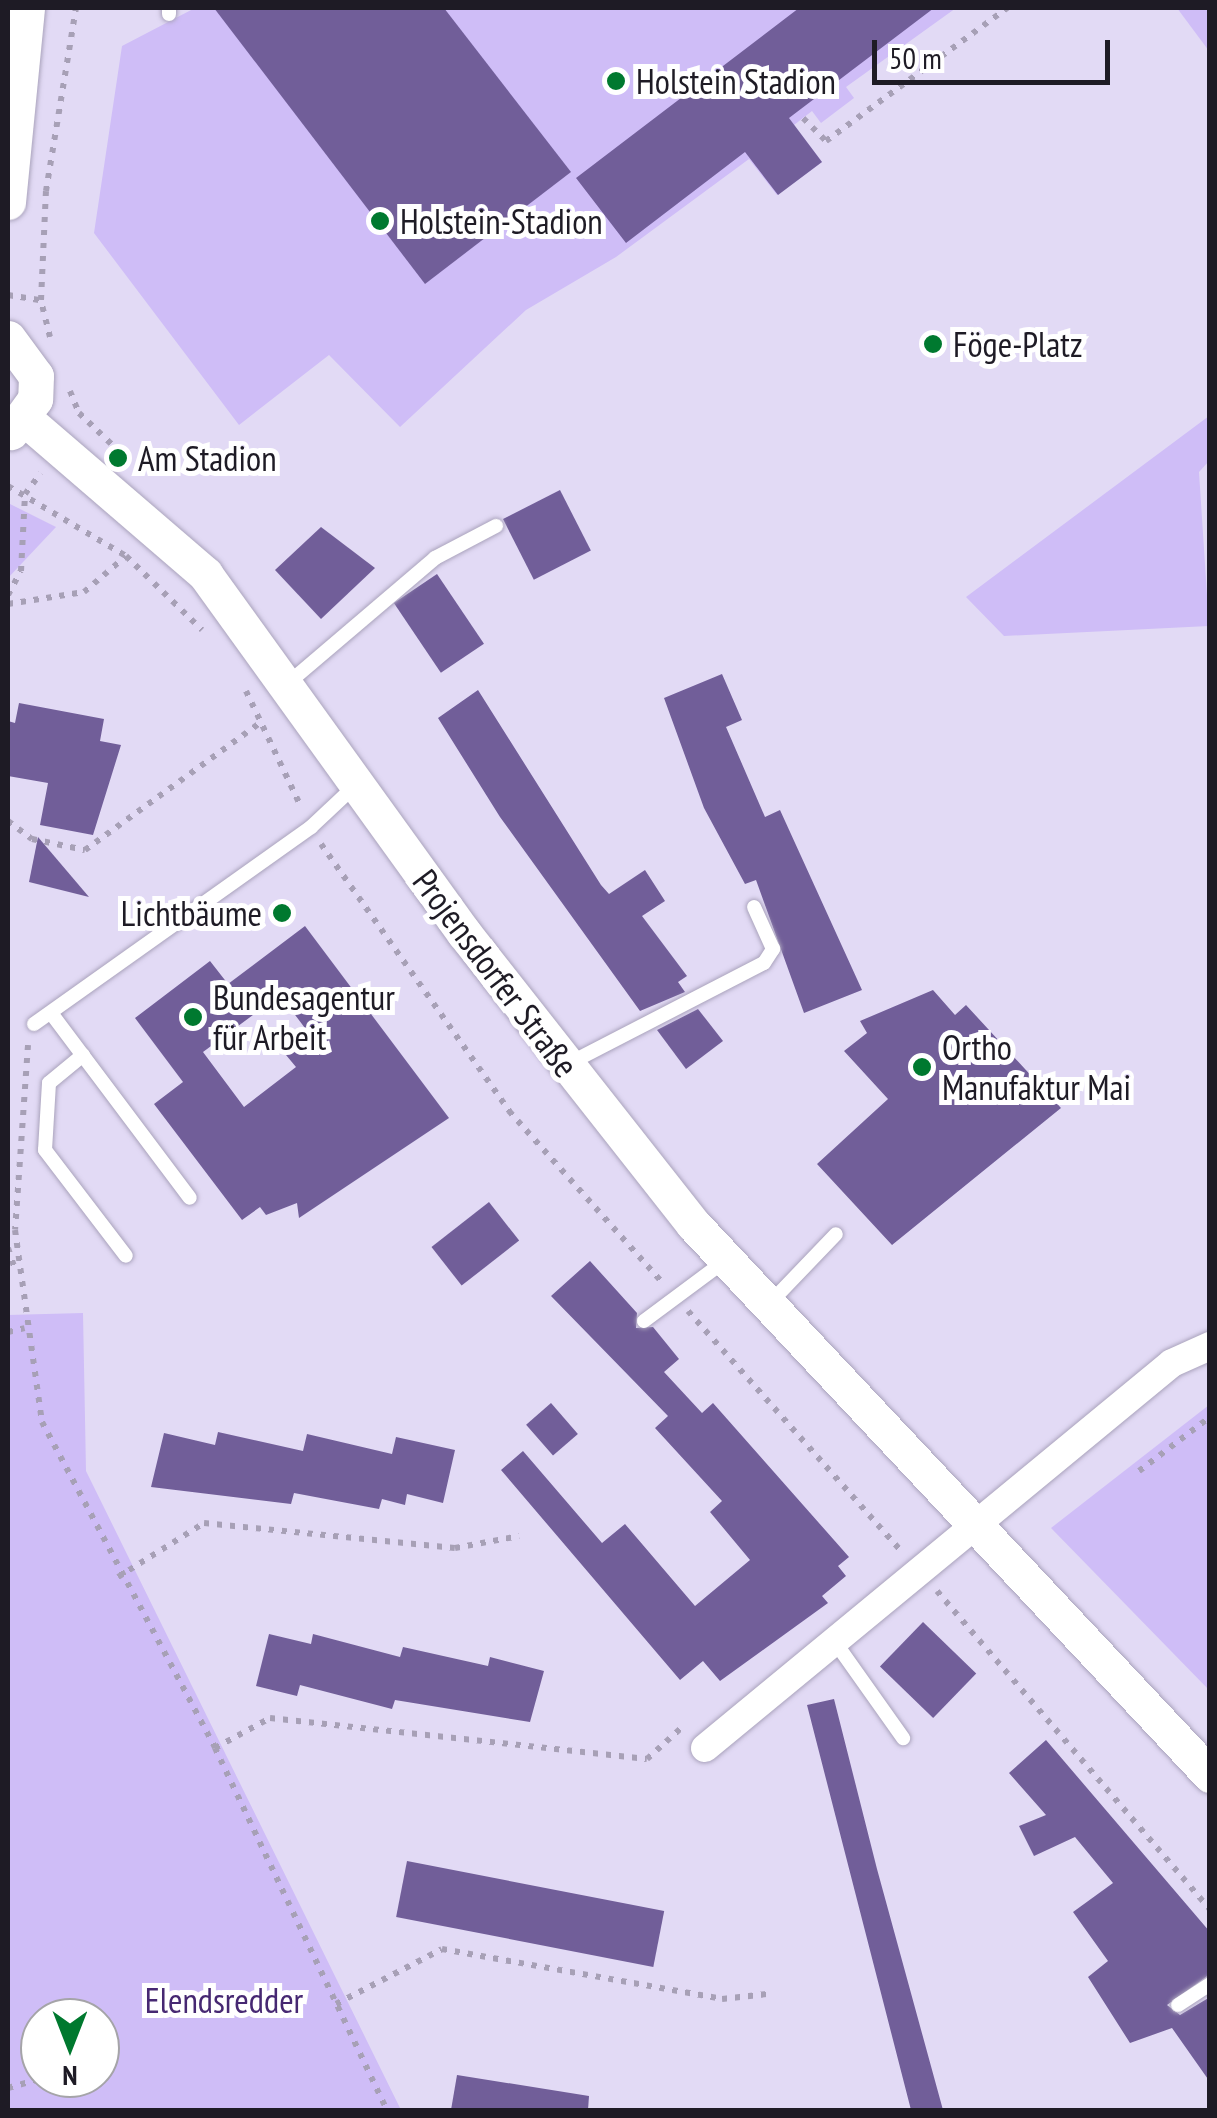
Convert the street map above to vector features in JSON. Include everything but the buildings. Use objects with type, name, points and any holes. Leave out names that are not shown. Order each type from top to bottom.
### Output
[{"type":"street","points":[[8,202],[27,8]]},
{"type":"street","name":"Projensdorfer Straße","points":[[8,338],[36,376],[16,426],[205,574],[566,1067],[726,1260],[1210,1775]]},
{"type":"street","points":[[705,1748],[1172,1363],[1210,1346]]},
{"type":"lane","points":[[286,686],[435,558],[496,526]]},
{"type":"lane","points":[[34,1024],[311,828],[357,783]]},
{"type":"lane","points":[[566,1067],[607,1037],[764,963],[773,949],[754,906]]},
{"type":"lane","points":[[50,1013],[190,1198]]},
{"type":"lane","points":[[83,1055],[49,1083],[45,1150],[126,1256]]},
{"type":"lane","points":[[768,1306],[836,1234]]},
{"type":"lane","points":[[644,1321],[726,1260]]},
{"type":"lane","points":[[835,1642],[904,1738]]},
{"type":"lane","points":[[1178,2006],[1210,1984]]},
{"type":"path","points":[[53,351],[41,300],[46,191],[76,8]]},
{"type":"path","points":[[803,118],[826,140],[1007,8]]},
{"type":"path","points":[[8,295],[41,300]]},
{"type":"path","points":[[66,382],[80,413]]},
{"type":"path","points":[[8,486],[126,556],[216,644]]},
{"type":"path","points":[[8,596],[21,571],[26,494]]},
{"type":"path","points":[[8,604],[84,592],[126,556]]},
{"type":"path","points":[[238,673],[311,828],[509,1111],[919,1571],[1210,1909]]},
{"type":"path","points":[[8,821],[32,838],[85,850],[261,722]]},
{"type":"path","points":[[34,1024],[20,1072],[18,1278],[42,1422],[117,1577],[215,1748],[387,2110]]},
{"type":"path","points":[[8,1166],[17,1164]]},
{"type":"path","points":[[8,1248],[18,1278]]},
{"type":"path","points":[[8,1332],[25,1328]]},
{"type":"path","points":[[1139,1471],[1210,1417]]},
{"type":"path","points":[[117,1577],[204,1523],[455,1548],[519,1536]]},
{"type":"path","points":[[215,1748],[270,1718],[647,1759],[684,1725]]},
{"type":"path","points":[[336,2004],[442,1949],[722,1999],[767,1994]]},
{"type":"green space","name":"Holstein-Stadion","points":[[195,8],[956,8],[846,87],[854,98],[821,123],[812,111],[794,125],[822,162],[777,195],[749,159],[616,257],[526,310],[400,427],[329,355],[239,425],[94,233],[122,46]]},
{"type":"green space","points":[[1177,8],[1209,8],[1209,51]]},
{"type":"green space","points":[[1209,416],[1209,461],[1199,472],[1209,626],[1004,636],[966,597]]},
{"type":"green space","points":[[8,503],[56,527],[8,578]]},
{"type":"green space","name":"Elendsredder","points":[[83,1313],[86,1471],[401,2110],[8,2110],[8,1315]]},
{"type":"green space","points":[[1209,1405],[1209,1690],[1051,1528]]},
{"type":"place","name":"Holstein Stadion","points":[[616,81]]},
{"type":"place","name":"Holstein-Stadion","points":[[380,221]]},
{"type":"place","name":"Föge-Platz","points":[[933,344]]},
{"type":"place","name":"Am Stadion","points":[[118,458]]},
{"type":"place","name":"Lichtbäume","points":[[282,913]]},
{"type":"place","name":"Bundesagentur für Arbeit","points":[[193,1017]]},
{"type":"place","name":"Ortho Manufaktur Mai","points":[[922,1067]]}]
